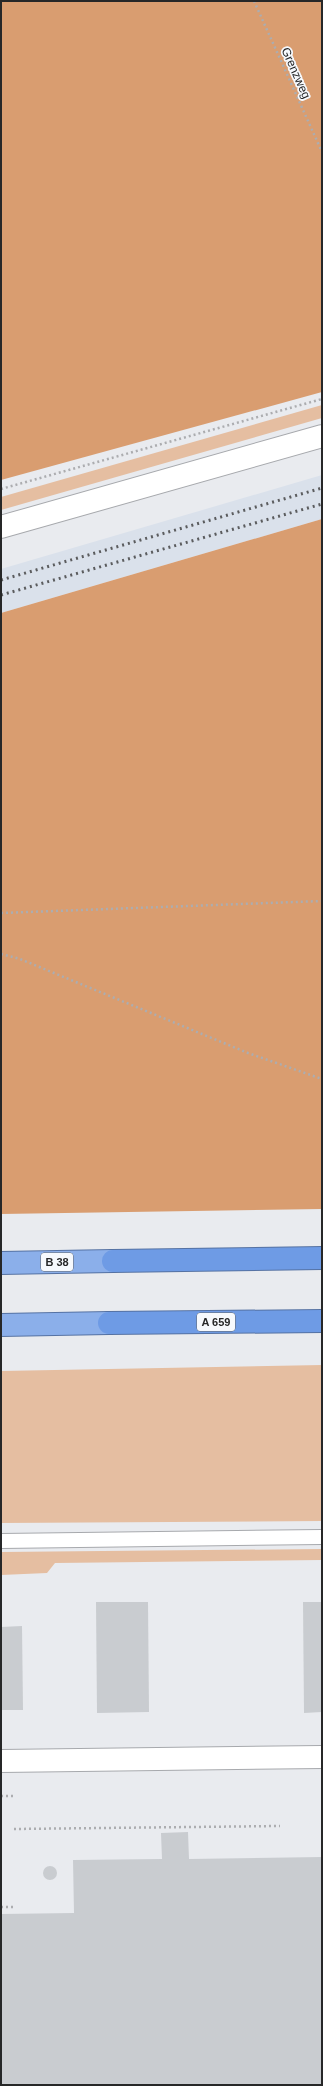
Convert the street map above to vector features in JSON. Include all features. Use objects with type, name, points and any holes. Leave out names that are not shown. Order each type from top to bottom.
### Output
[{"type":"highway","name":"B 38","points":[[1,1263],[322,1258]]},
{"type":"highway","name":"A 659","points":[[1,1325],[322,1320]]},
{"type":"main road","points":[[1,527],[322,436]]},
{"type":"main road","points":[[1,1761],[322,1757]]},
{"type":"lane","points":[[1,1541],[322,1536]]},
{"type":"path","name":"Grenzweg","points":[[254,1],[322,152]]},
{"type":"path","points":[[1,489],[322,399]]},
{"type":"path","points":[[1,913],[322,901]]},
{"type":"path","points":[[1,954],[20,959],[248,1053],[322,1078]]},
{"type":"path","points":[[1,1796],[14,1796]]},
{"type":"path","points":[[14,1829],[280,1826]]},
{"type":"path","points":[[1,1907],[14,1907]]},
{"type":"shaded area","points":[[1,1],[322,1],[322,392],[1,480]]},
{"type":"shaded area","points":[[322,405],[322,418],[1,510],[1,497]]},
{"type":"shaded area","points":[[322,475],[322,519],[1,613],[1,569]]},
{"type":"shaded area","points":[[322,519],[322,1209],[1,1214],[1,613]]},
{"type":"shaded area","points":[[322,1365],[322,1521],[1,1523],[1,1371]]},
{"type":"shaded area","points":[[322,1549],[322,1560],[55,1563],[47,1573],[1,1575],[1,1552]]},
{"type":"building","points":[[96,1602],[148,1602],[149,1712],[97,1713]]},
{"type":"building","points":[[303,1602],[322,1602],[322,1712],[304,1713]]},
{"type":"building","points":[[22,1626],[23,1710],[1,1710],[1,1627]]},
{"type":"building","points":[[188,1832],[189,1859],[322,1857],[322,2085],[1,2085],[1,1914],[74,1913],[73,1860],[162,1859],[161,1833]]},
{"type":"building","points":[[47,1866],[53,1866],[57,1870],[57,1876],[53,1880],[47,1880],[43,1876],[43,1870]]},
{"type":"railway","points":[[1,580],[322,488]]},
{"type":"railway","points":[[1,595],[322,504]]}]
